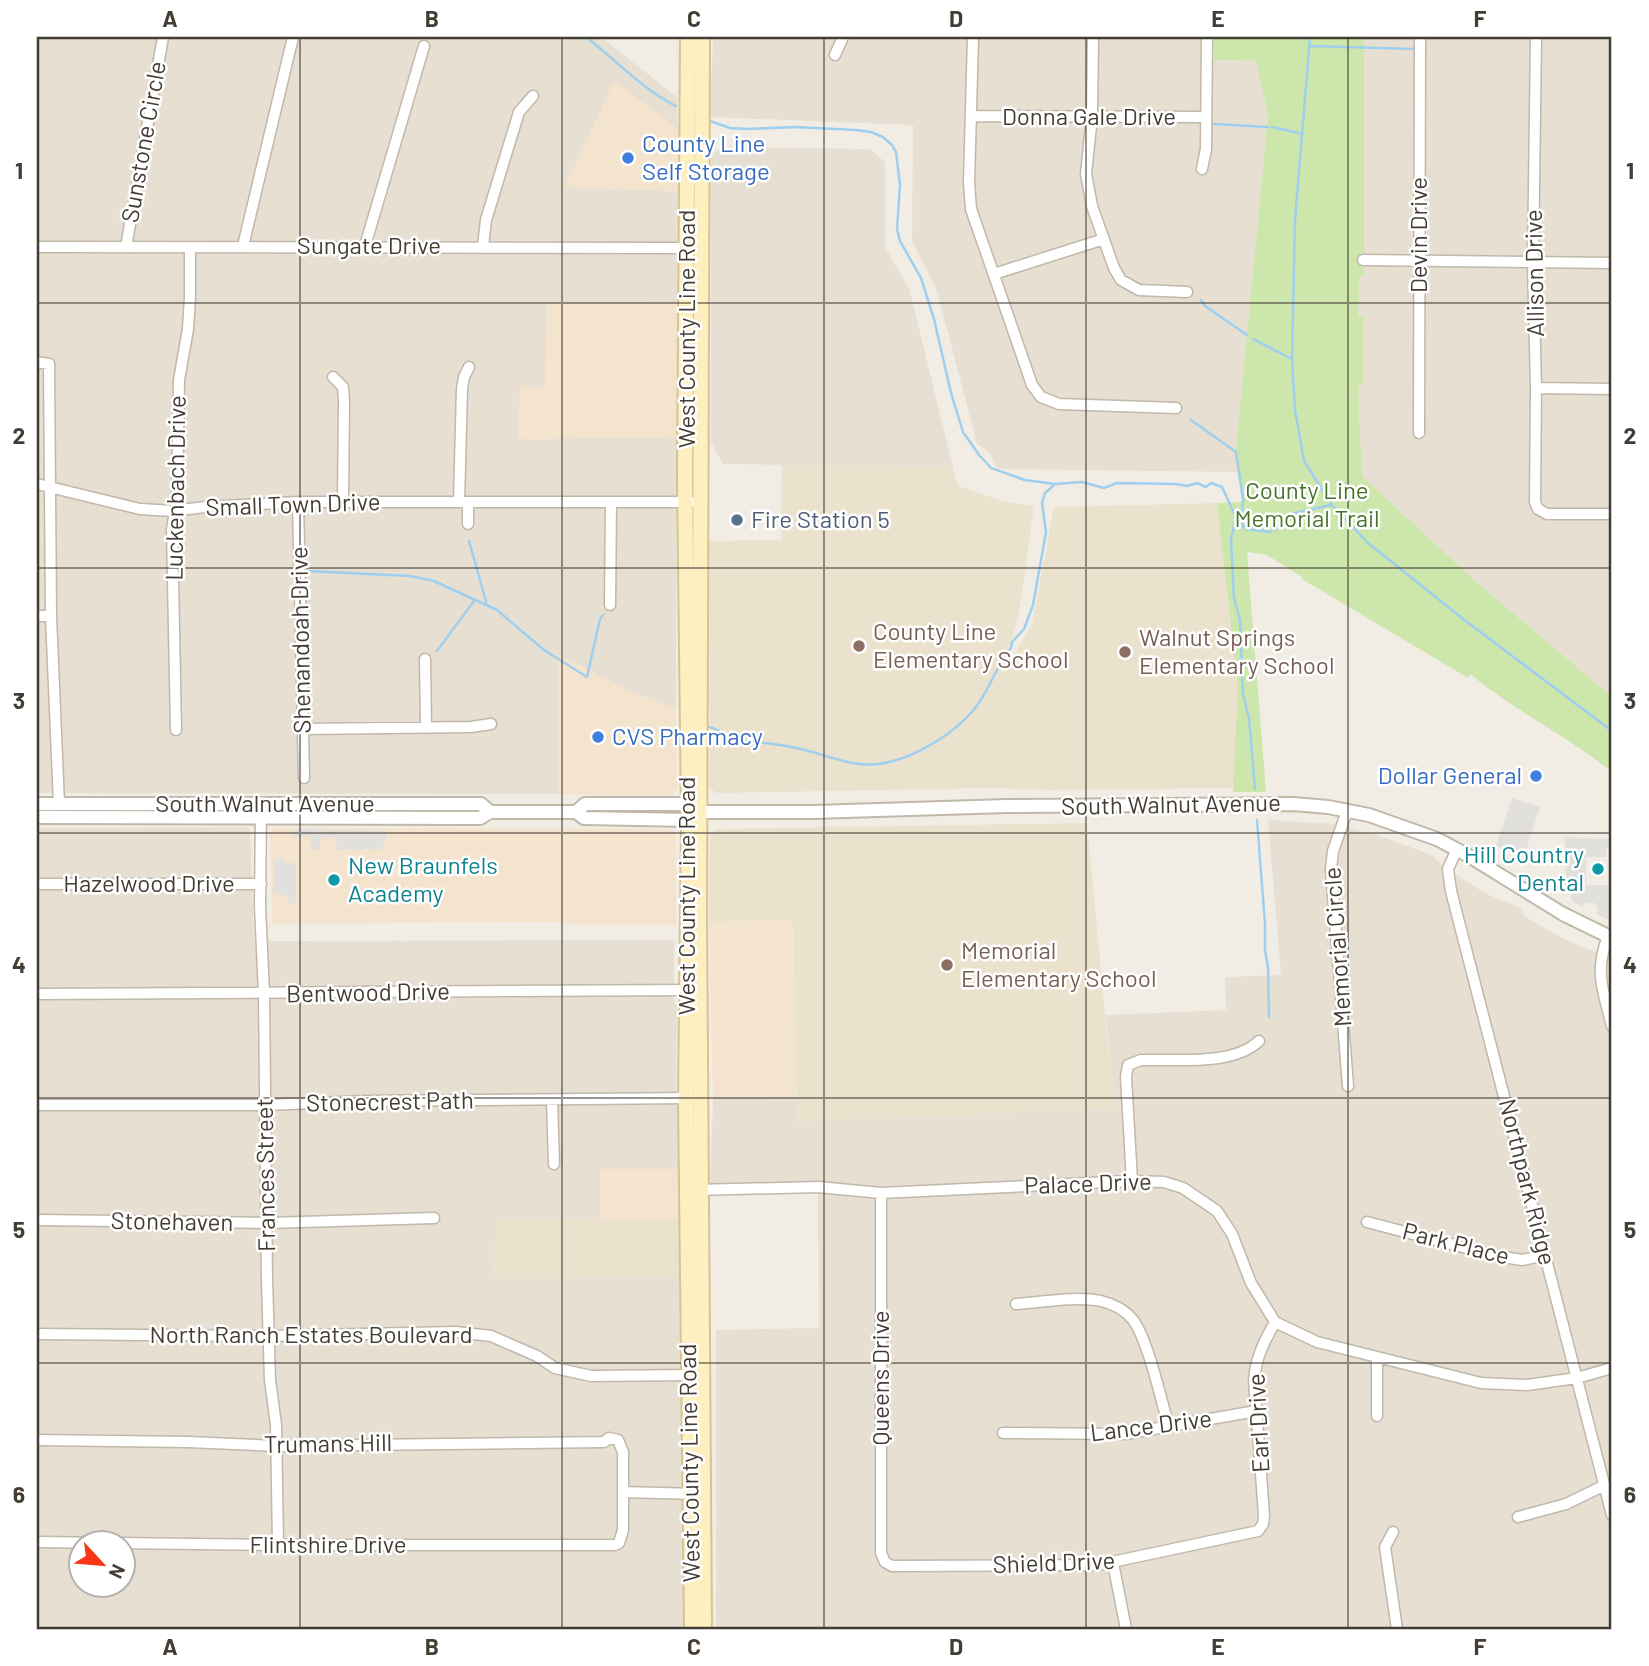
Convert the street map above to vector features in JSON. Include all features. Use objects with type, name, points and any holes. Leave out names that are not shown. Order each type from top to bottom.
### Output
[{"type":"main road","name":"West County Line Road","points":[[688,37],[694,143],[693,1098],[697,1494],[704,1629]]},
{"type":"main road","name":"West County Line Road","points":[[694,143],[702,37]]},
{"type":"main road","name":"West County Line Road","points":[[692,1629],[697,1494]]},
{"type":"street","name":"Sunstone Circle","points":[[126,247],[163,37]]},
{"type":"street","points":[[243,246],[293,37]]},
{"type":"street","points":[[835,55],[843,37]]},
{"type":"street","points":[[973,37],[969,182],[971,209],[1027,376],[1041,397],[1059,404],[1176,408]]},
{"type":"street","points":[[1093,37],[1092,116],[1086,174],[1092,205],[1114,268],[1127,284],[1146,291],[1186,292]]},
{"type":"street","points":[[1202,169],[1206,149],[1207,37]]},
{"type":"street","name":"Devin Drive","points":[[1419,433],[1420,37]]},
{"type":"street","name":"Allison Drive","points":[[1536,37],[1533,262],[1535,497],[1538,509],[1547,514],[1612,514]]},
{"type":"street","points":[[365,246],[424,46]]},
{"type":"street","points":[[482,246],[485,220],[519,112],[533,96]]},
{"type":"street","name":"Donna Gale Drive","points":[[972,116],[1206,117]]},
{"type":"street","points":[[994,274],[1104,239]]},
{"type":"street","name":"Sungate Drive","points":[[37,247],[694,248]]},
{"type":"street","name":"Luckenbach Drive","points":[[176,730],[173,529],[179,380],[188,329],[190,248]]},
{"type":"street","points":[[1363,260],[1612,263]]},
{"type":"street","points":[[37,362],[49,364],[51,616],[59,804]]},
{"type":"street","points":[[468,524],[463,502],[462,389],[464,377],[470,367]]},
{"type":"street","points":[[333,377],[343,387],[344,394],[343,502]]},
{"type":"street","points":[[1536,388],[1612,389]]},
{"type":"street","name":"Small Town Drive","points":[[37,484],[140,509],[175,511],[298,502],[692,502]]},
{"type":"street","name":"Shenandoah Drive","points":[[298,502],[304,778]]},
{"type":"street","points":[[610,605],[611,502]]},
{"type":"street","points":[[37,616],[51,616]]},
{"type":"street","points":[[425,659],[426,728]]},
{"type":"street","points":[[303,729],[426,728],[491,724]]},
{"type":"street","name":"South Walnut Avenue","points":[[37,804],[481,804],[491,812]]},
{"type":"street","name":"Frances Street","points":[[261,804],[270,1380],[276,1424],[278,1545]]},
{"type":"street","name":"South Walnut Avenue","points":[[37,817],[480,818],[491,812],[576,812],[585,804],[692,812],[1282,804],[1346,811],[1392,822],[1457,849],[1563,914],[1610,937]]},
{"type":"street","name":"Memorial Circle","points":[[1346,811],[1333,850],[1331,869],[1348,1086]]},
{"type":"street","name":"Northpark Ridge","points":[[1457,849],[1448,869],[1451,891],[1612,1516]]},
{"type":"street","name":"Hazelwood Drive","points":[[37,884],[261,884]]},
{"type":"street","points":[[1610,937],[1601,959],[1600,973],[1612,1026]]},
{"type":"street","name":"Bentwood Drive","points":[[37,993],[693,990]]},
{"type":"street","points":[[1132,1181],[1126,1077],[1129,1065],[1141,1060],[1231,1057],[1247,1051],[1259,1041]]},
{"type":"street","name":"Stonecrest Path","points":[[37,1105],[265,1105],[367,1101],[693,1098]]},
{"type":"street","points":[[552,1100],[554,1164]]},
{"type":"street","name":"Palace Drive","points":[[694,1190],[818,1187],[881,1193],[1132,1181],[1164,1182],[1183,1188],[1217,1212],[1232,1234],[1261,1301],[1275,1322]]},
{"type":"street","name":"Queens Drive","points":[[881,1193],[881,1553],[885,1562]]},
{"type":"street","name":"Stonehaven","points":[[37,1220],[268,1223],[434,1218]]},
{"type":"street","name":"Park Place","points":[[1367,1222],[1497,1256],[1522,1260],[1545,1255]]},
{"type":"street","points":[[1016,1304],[1091,1300],[1123,1310],[1132,1319],[1142,1338],[1168,1427]]},
{"type":"street","points":[[1275,1322],[1317,1342],[1481,1384],[1527,1385],[1577,1378],[1612,1368]]},
{"type":"street","name":"Earl Drive","points":[[1262,1528],[1264,1515],[1256,1411],[1256,1361],[1275,1322]]},
{"type":"street","name":"North Ranch Estates Boulevard","points":[[37,1334],[270,1336],[469,1333],[502,1340],[555,1368],[591,1376],[696,1375]]},
{"type":"street","points":[[1377,1358],[1377,1416]]},
{"type":"street","name":"Lance Drive","points":[[1003,1433],[1112,1434],[1256,1411]]},
{"type":"street","name":"Trumans Hill","points":[[37,1440],[277,1446],[604,1442],[609,1438],[618,1440],[623,1452],[623,1492]]},
{"type":"street","points":[[1518,1517],[1566,1504],[1605,1485]]},
{"type":"street","points":[[623,1492],[697,1494]]},
{"type":"street","name":"Flintshire Drive","points":[[37,1542],[607,1546],[619,1543],[623,1531],[623,1492]]},
{"type":"street","name":"Shield Drive","points":[[885,1562],[892,1566],[1079,1566],[1113,1563],[1262,1528]]},
{"type":"street","points":[[1393,1532],[1385,1547],[1397,1629]]},
{"type":"street","points":[[1113,1563],[1126,1629]]},
{"type":"shaded area","points":[[37,37],[601,37],[677,97],[678,129],[614,82],[566,187],[678,191],[677,302],[547,304],[545,388],[520,387],[519,439],[677,437],[676,706],[672,708],[639,695],[558,655],[558,794],[37,793]]},
{"type":"shaded area","points":[[713,37],[1203,37],[1203,60],[1257,61],[1268,115],[1235,459],[1239,472],[998,469],[988,451],[977,444],[937,291],[912,241],[913,125],[710,117]]},
{"type":"shaded area","points":[[1364,37],[1612,37],[1612,697],[1473,579],[1362,476],[1358,388],[1363,383],[1363,317],[1358,315],[1359,276],[1364,276]]},
{"type":"shaded area","name":"County Line Self Storage","points":[[614,81],[678,129],[678,191],[565,187]]},
{"type":"shaded area","points":[[720,147],[870,149],[885,162],[885,247],[909,288],[953,467],[723,464],[711,442],[711,152],[718,151]]},
{"type":"shaded area","points":[[677,302],[677,437],[519,439],[520,387],[545,387],[547,304]]},
{"type":"shaded area","name":"County Line Elementary School","points":[[782,465],[953,467],[958,486],[1002,501],[1034,506],[1019,613],[1001,675],[1032,625],[1054,507],[1217,503],[1238,687],[1234,788],[993,788],[716,793],[710,788],[709,541],[781,540]]},
{"type":"shaded area","points":[[558,655],[639,695],[672,708],[676,706],[677,788],[671,795],[558,794]]},
{"type":"shaded area","points":[[1512,798],[1540,807],[1524,856],[1496,846]]},
{"type":"shaded area","points":[[1268,820],[1334,824],[1416,849],[1433,856],[1486,894],[1522,908],[1524,916],[1564,939],[1612,959],[1612,1629],[716,1629],[716,1330],[819,1328],[818,1188],[710,1190],[713,1098],[796,1097],[797,1121],[1114,1108],[1106,1015],[1226,1010],[1225,977],[1281,975]]},
{"type":"shaded area","name":"Memorial Elementary School","points":[[1087,823],[1114,1108],[797,1122],[793,921],[709,922],[710,835],[716,829]]},
{"type":"shaded area","points":[[247,827],[250,831],[254,941],[674,940],[674,1004],[677,1004],[676,1093],[686,1098],[678,1169],[600,1169],[600,1220],[498,1221],[492,1278],[679,1277],[684,1629],[37,1629],[37,828]]},
{"type":"shaded area","points":[[273,828],[671,829],[676,834],[676,925],[555,922],[272,924],[270,833]]},
{"type":"shaded area","points":[[294,829],[387,831],[387,842],[383,842],[383,849],[337,850],[336,837],[321,837],[320,849],[311,850],[311,837],[294,837]]},
{"type":"shaded area","points":[[1565,837],[1611,839],[1611,845],[1606,849],[1606,857],[1586,857],[1586,885],[1611,885],[1609,920],[1597,914],[1595,903],[1587,903],[1582,907],[1572,901],[1566,880]]},
{"type":"shaded area","points":[[273,859],[296,863],[296,905],[289,904],[289,899],[279,893],[273,894]]},
{"type":"shaded area","points":[[793,921],[796,1097],[713,1098],[709,922]]},
{"type":"shaded area","points":[[600,1169],[678,1169],[680,1219],[600,1220]]},
{"type":"shaded area","points":[[680,1219],[679,1277],[492,1278],[497,1220]]},
{"type":"green space","name":"County Line Memorial Trail","points":[[1214,37],[1364,37],[1364,276],[1359,276],[1358,315],[1363,317],[1363,383],[1358,388],[1362,476],[1473,579],[1612,697],[1612,772],[1470,674],[1468,678],[1302,579],[1267,555],[1247,552],[1266,792],[1233,792],[1238,687],[1217,503],[1244,502],[1235,459],[1268,115],[1256,61],[1214,60]]},
{"type":"waterway","points":[[586,37],[640,83],[676,106]]},
{"type":"waterway","points":[[1310,37],[1295,220],[1292,359],[1295,410],[1304,461],[1332,505],[1368,543],[1467,622],[1612,731]]},
{"type":"waterway","points":[[1310,46],[1415,49]]},
{"type":"waterway","points":[[710,121],[730,128],[856,130],[871,132],[892,145],[896,152],[900,185],[897,229],[900,241],[921,278],[963,432],[991,468],[1025,480],[1055,484],[1082,482],[1104,488],[1117,483],[1187,486],[1197,483],[1206,487],[1211,483],[1222,487],[1235,515],[1246,529],[1271,532]]},
{"type":"waterway","points":[[1214,124],[1268,127]]},
{"type":"waterway","points":[[1272,127],[1303,134]]},
{"type":"waterway","points":[[1201,300],[1205,306],[1247,335]]},
{"type":"waterway","points":[[1253,339],[1290,358]]},
{"type":"waterway","points":[[1191,420],[1236,452],[1243,500],[1241,523]]},
{"type":"waterway","points":[[709,727],[733,738],[788,746],[859,764],[889,762],[905,757],[949,733],[978,705],[1012,642],[1024,629],[1033,605],[1046,532],[1042,503],[1045,493],[1054,485]]},
{"type":"waterway","points":[[1275,530],[1291,514],[1331,505]]},
{"type":"waterway","points":[[1236,519],[1231,539],[1234,598],[1240,620],[1243,694],[1249,718],[1255,789]]},
{"type":"waterway","points":[[469,541],[487,605]]},
{"type":"waterway","points":[[307,571],[410,576],[434,581],[497,610],[544,650],[587,677],[603,615]]},
{"type":"waterway","points":[[437,651],[474,601]]},
{"type":"waterway","points":[[662,730],[678,729]]},
{"type":"waterway","points":[[1257,820],[1269,1017]]},
{"type":"place","name":"County Line Self Storage","points":[[628,158]]},
{"type":"place","name":"Fire Station 5","points":[[737,520]]},
{"type":"place","name":"County Line Elementary School","points":[[859,646]]},
{"type":"place","name":"Walnut Springs Elementary School","points":[[1125,652]]},
{"type":"place","name":"CVS Pharmacy","points":[[598,737]]},
{"type":"place","name":"Dollar General","points":[[1536,776]]},
{"type":"place","name":"Hill Country Dental","points":[[1598,869]]},
{"type":"place","name":"New Braunfels Academy","points":[[334,880]]},
{"type":"place","name":"Memorial Elementary School","points":[[947,965]]}]
